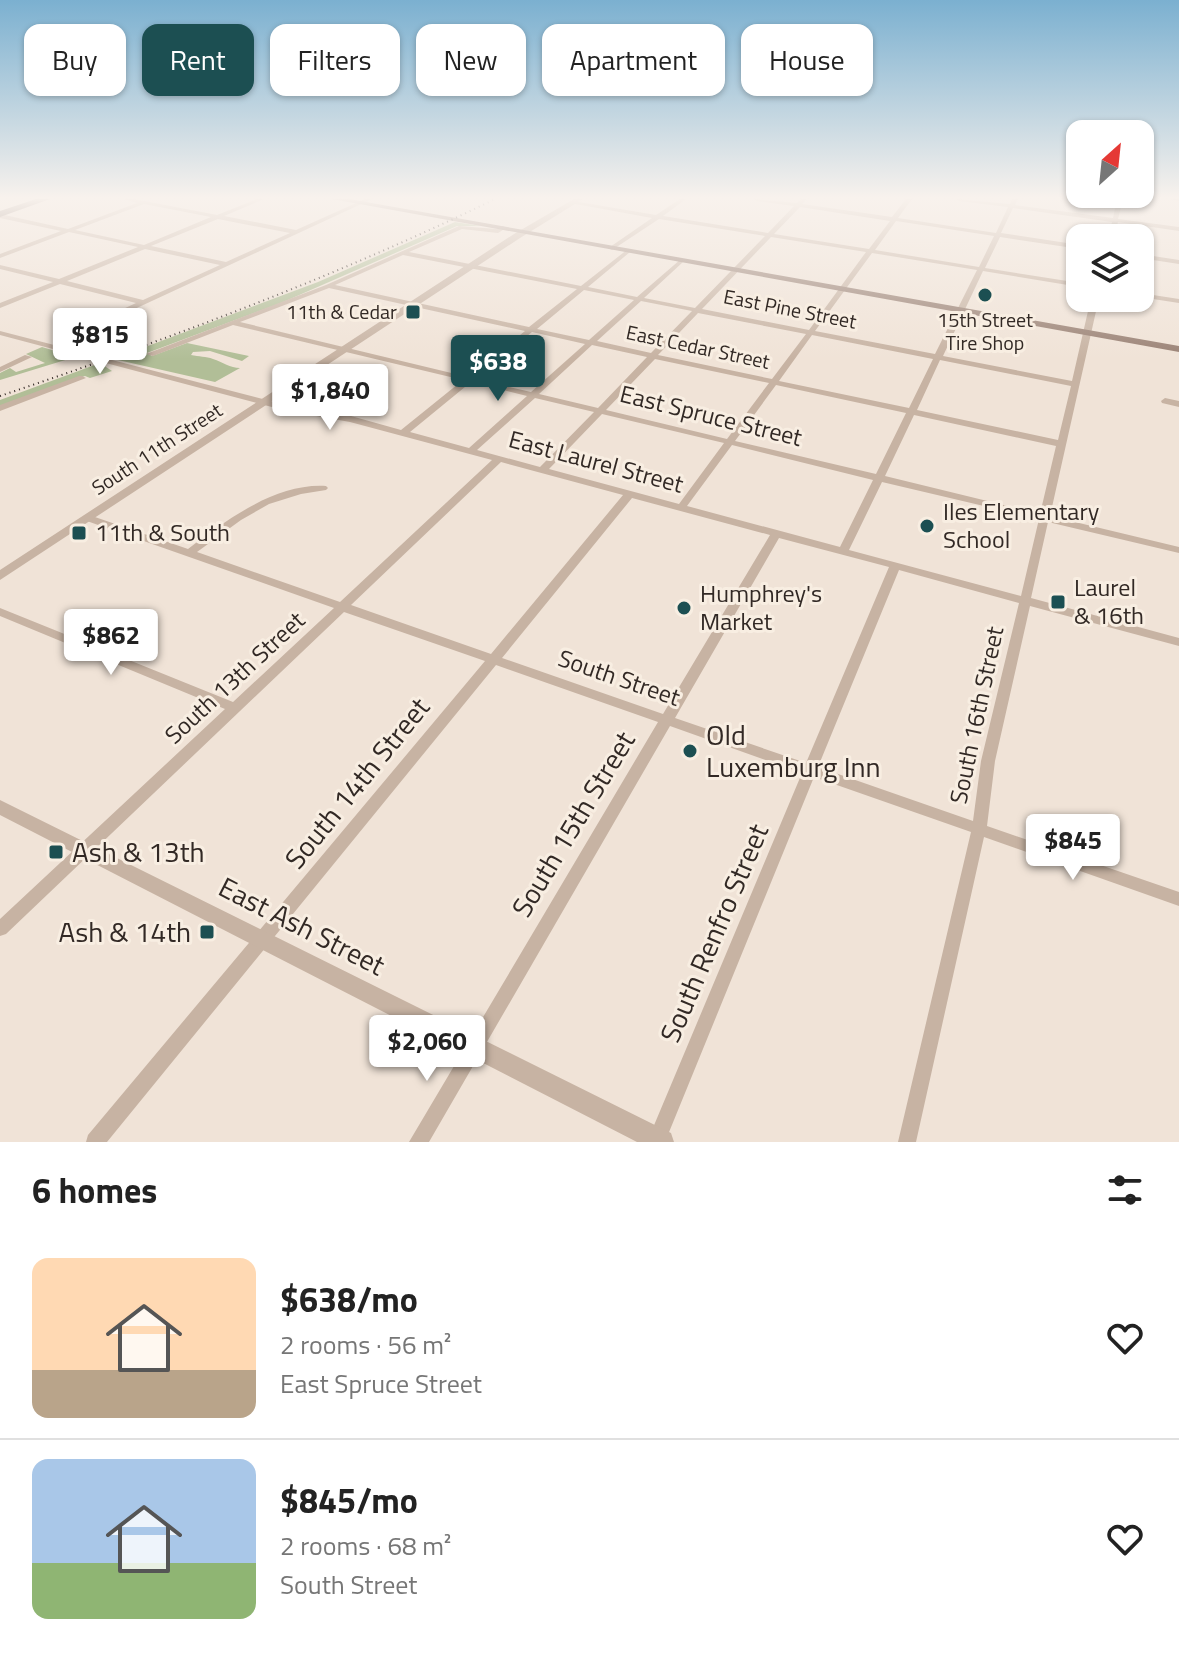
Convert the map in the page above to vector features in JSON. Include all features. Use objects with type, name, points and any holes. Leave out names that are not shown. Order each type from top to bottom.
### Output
[{"type":"main road","points":[[635,252],[1179,349]]},
{"type":"street","points":[[0,306],[130,252]]},
{"type":"street","points":[[173,252],[226,264]]},
{"type":"street","points":[[69,336],[252,252]]},
{"type":"street","name":"South 11th Street","points":[[0,576],[492,252]]},
{"type":"street","points":[[403,433],[626,252]]},
{"type":"street","points":[[542,471],[738,270],[734,267],[749,252]]},
{"type":"street","points":[[681,508],[868,252]]},
{"type":"street","points":[[877,252],[1066,283]]},
{"type":"street","points":[[843,552],[988,252]]},
{"type":"street","points":[[150,354],[328,286],[403,253]]},
{"type":"street","name":"East Pine Street","points":[[403,253],[1075,384]]},
{"type":"street","points":[[1154,258],[1179,262]]},
{"type":"street","points":[[471,451],[681,261]]},
{"type":"street","points":[[0,267],[143,302]]},
{"type":"street","name":"East Cedar Street","points":[[328,286],[1062,444]]},
{"type":"street","points":[[1154,297],[1179,301]]},
{"type":"street","name":"South 16th Street","points":[[907,1142],[979,829],[988,761],[1092,312]]},
{"type":"street","name":"East Spruce Street","points":[[234,323],[1179,550]]},
{"type":"street","name":"East Laurel Street","points":[[0,333],[264,403],[351,419],[1179,642]]},
{"type":"street","points":[[0,370],[28,357]]},
{"type":"street","points":[[0,408],[82,378]]},
{"type":"street","points":[[1165,401],[1179,404]]},
{"type":"street","name":"South 13th Street","points":[[0,929],[499,459]]},
{"type":"street","points":[[190,553],[257,504],[290,493],[323,488]]},
{"type":"street","name":"South 14th Street","points":[[95,1142],[629,495]]},
{"type":"street","name":"South Street","points":[[88,518],[1179,899]]},
{"type":"street","name":"South 15th Street","points":[[418,1142],[776,534]]},
{"type":"street","name":"South Renfro Street","points":[[658,1141],[895,566]]},
{"type":"street","points":[[0,612],[236,708]]},
{"type":"street","name":"East Ash Street","points":[[0,807],[658,1141]]},
{"type":"green space","points":[[386,252],[397,252],[281,303],[147,353],[152,356],[187,343],[249,356],[242,361],[210,351],[193,352],[191,355],[240,368],[215,382],[118,360],[135,359],[116,358],[318,282]]},
{"type":"green space","points":[[42,347],[75,357],[0,380],[0,373],[10,368],[16,372],[45,363],[26,354]]},
{"type":"green space","points":[[100,363],[112,371],[90,378],[85,376],[0,406],[0,400]]},
{"type":"railway","points":[[0,396],[251,305],[380,252]]},
{"type":"place","name":"15th Street Tire Shop","points":[[985,295]]},
{"type":"place","name":"11th & Cedar","points":[[413,312]]},
{"type":"place","name":"Iles Elementary School","points":[[927,526]]},
{"type":"place","name":"11th & South","points":[[79,533]]},
{"type":"place","name":"Laurel & 16th","points":[[1058,602]]},
{"type":"place","name":"Humphrey's Market","points":[[684,608]]},
{"type":"place","name":"Old Luxemburg Inn","points":[[690,751]]},
{"type":"place","name":"Ash & 13th","points":[[56,852]]},
{"type":"place","name":"Ash & 14th","points":[[207,932]]}]
